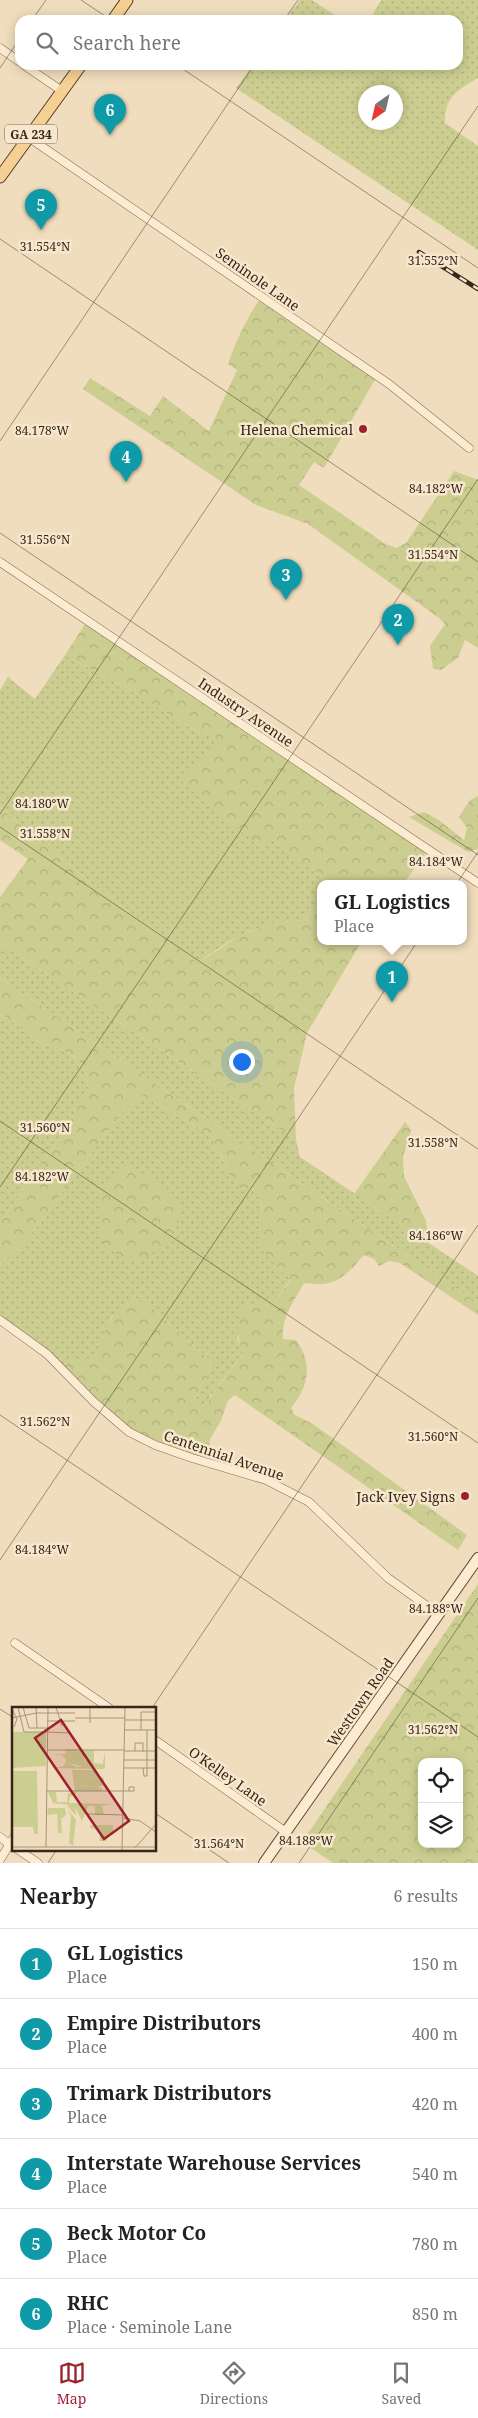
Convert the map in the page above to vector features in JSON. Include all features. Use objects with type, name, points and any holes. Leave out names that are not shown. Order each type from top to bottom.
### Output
[{"type":"main road","points":[[116,15],[127,0]]},
{"type":"main road","name":"GA 234","points":[[0,178],[77,70]]},
{"type":"street","points":[[0,48],[15,58]]},
{"type":"street","points":[[31,70],[62,91]]},
{"type":"street","name":"Seminole Lane","points":[[28,138],[389,384],[469,448]]},
{"type":"street","name":"Industry Avenue","points":[[0,562],[478,883]]},
{"type":"street","name":"Centennial Avenue","points":[[0,1320],[47,1354],[94,1402],[129,1432],[155,1445],[192,1458],[266,1480],[309,1502],[388,1578],[438,1614]]},
{"type":"street","name":"Westtown Road","points":[[264,1863],[478,1558]]},
{"type":"street","points":[[15,1642],[108,1707]]},
{"type":"street","name":"O'Kelley Lane","points":[[156,1741],[286,1832]]},
{"type":"street","points":[[0,1837],[12,1843],[0,1860]]},
{"type":"street","points":[[18,1850],[38,1863]]},
{"type":"green space","points":[[300,0],[312,0],[334,15],[289,15]]},
{"type":"green space","points":[[381,0],[478,0],[478,78],[464,86],[450,100],[445,114],[445,123],[478,146],[478,250],[236,88],[249,70],[463,70],[463,15],[373,15]]},
{"type":"green space","points":[[261,297],[377,376],[324,468],[314,462],[299,485],[384,543],[396,548],[406,543],[454,471],[478,480],[478,648],[465,640],[458,658],[441,670],[433,669],[430,646],[445,624],[439,618],[308,524],[256,505],[83,389],[90,378],[150,416],[163,396],[209,431],[237,370],[228,364],[231,355],[242,329]]},
{"type":"green space","points":[[87,621],[428,850],[406,880],[327,880],[270,839],[261,847],[182,782],[219,738],[192,729],[134,692],[65,655]]},
{"type":"green space","points":[[65,655],[134,692],[192,729],[220,738],[183,782],[261,847],[269,838],[327,880],[317,880],[317,906],[304,920],[274,924],[248,932],[223,945],[198,963],[102,892],[0,808],[0,690],[8,677],[35,699]]},
{"type":"green space","points":[[478,796],[478,849],[468,852],[409,817],[424,812],[439,820],[464,840],[467,828],[459,817],[470,800]]},
{"type":"green space","points":[[0,808],[102,892],[198,963],[239,936],[275,922],[304,920],[317,906],[317,945],[360,945],[307,1033],[294,1088],[296,1140],[0,943],[0,897],[28,859],[0,840]]},
{"type":"green space","points":[[0,943],[296,1140],[300,1157],[478,1276],[478,1303],[0,978]]},
{"type":"green space","points":[[0,978],[478,1303],[478,1315],[400,1263],[389,1261],[379,1266],[374,1259],[364,1255],[345,1275],[332,1282],[324,1284],[304,1283],[289,1310],[283,1331],[283,1339],[296,1340],[305,1357],[307,1366],[307,1375],[302,1392],[291,1408],[295,1415],[313,1424],[467,1535],[458,1550],[235,1395],[228,1400],[221,1421],[210,1439],[208,1463],[129,1432],[64,1370],[67,1361],[72,1358],[84,1360],[96,1355],[114,1314],[127,1302],[135,1298],[148,1304],[213,1363],[196,1398],[205,1407],[243,1353],[238,1330],[239,1319],[244,1307],[262,1302],[274,1302],[291,1280],[277,1268],[262,1249],[259,1233],[262,1208],[258,1190],[241,1188],[233,1182],[212,1136],[142,1095],[120,1115],[26,1241],[0,1265],[0,1223],[63,1133],[88,1089],[86,1071],[78,1059],[61,1049],[42,1044],[0,1013]]},
{"type":"green space","points":[[0,1013],[42,1044],[61,1049],[78,1059],[86,1071],[88,1089],[63,1133],[0,1223]]},
{"type":"green space","points":[[142,1095],[212,1136],[225,1165],[241,1188],[258,1190],[262,1208],[259,1233],[277,1268],[291,1279],[274,1302],[262,1302],[237,1337],[243,1353],[210,1397],[205,1408],[196,1398],[213,1363],[148,1304],[112,1316],[96,1355],[64,1370],[0,1320],[0,1265],[26,1241],[120,1115]]},
{"type":"green space","points":[[405,1122],[411,1130],[403,1157],[404,1176],[426,1221],[429,1243],[354,1194]]},
{"type":"green space","points":[[127,1162],[152,1180],[181,1208],[177,1227],[162,1246],[143,1259],[123,1258],[104,1246],[101,1236],[99,1196],[104,1184]]},
{"type":"green space","points":[[478,1584],[478,1863],[333,1863],[302,1842]]},
{"type":"railway","points":[[419,252],[478,289]]},
{"type":"place","name":"RHC","points":[[110,135]]},
{"type":"place","name":"Beck Motor Co","points":[[41,230]]},
{"type":"place","name":"Helena Chemical","points":[[363,429]]},
{"type":"place","name":"Interstate Warehouse Services","points":[[126,482]]},
{"type":"place","name":"Trimark Distributors","points":[[286,600]]},
{"type":"place","name":"Empire Distributors","points":[[398,645]]},
{"type":"place","name":"GL Logistics","points":[[392,1002]]},
{"type":"place","name":"Jack Ivey Signs","points":[[465,1496]]}]
